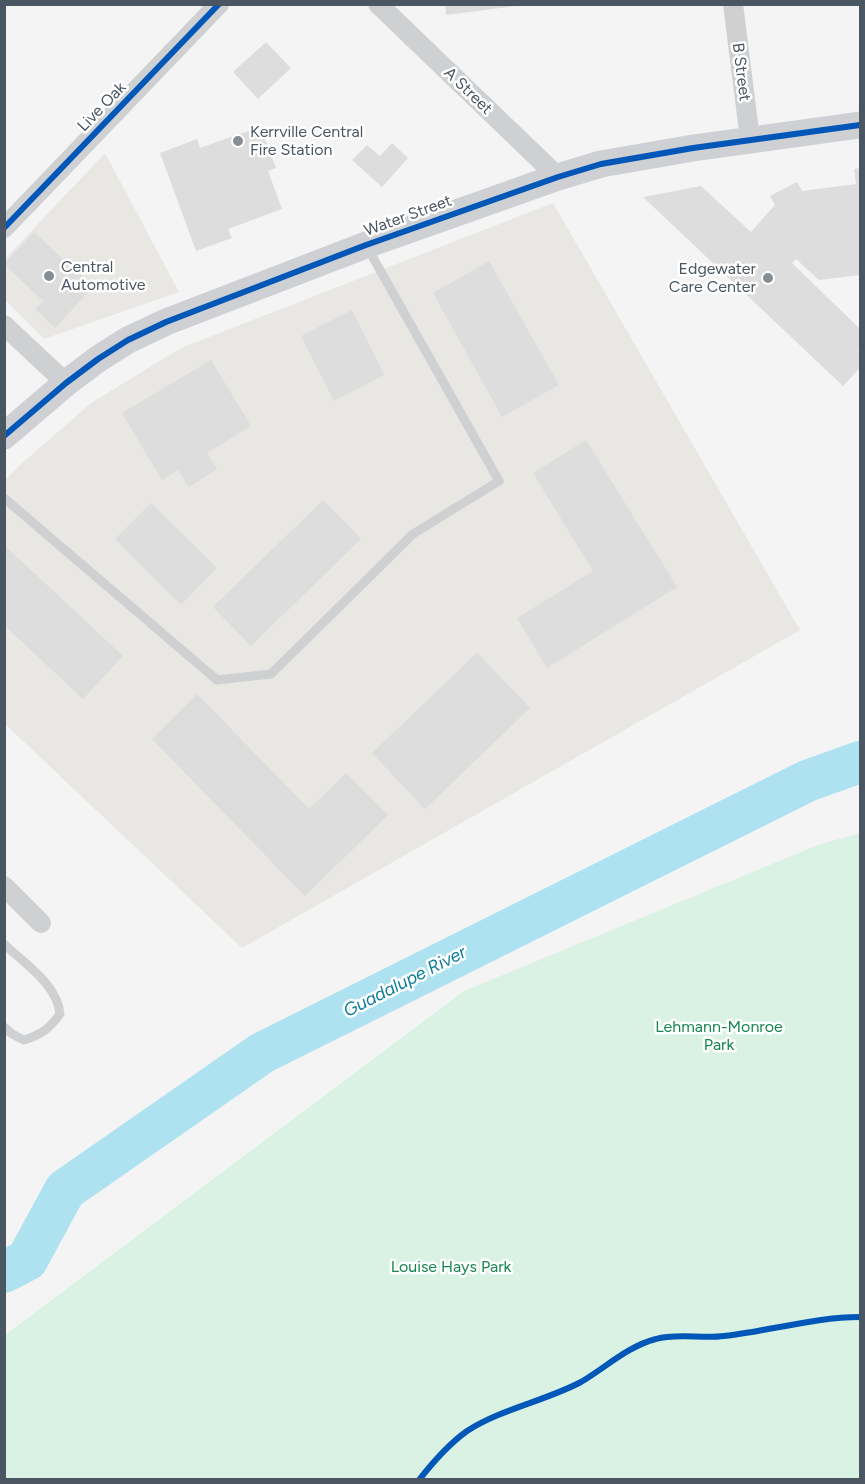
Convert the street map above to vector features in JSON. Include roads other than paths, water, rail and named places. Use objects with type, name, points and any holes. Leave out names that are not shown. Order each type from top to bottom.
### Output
[{"type":"street","name":"Live Oak","points":[[4,228],[219,4]]},
{"type":"street","name":"A Street","points":[[378,4],[558,177]]},
{"type":"street","name":"B Street","points":[[733,4],[750,139]]},
{"type":"street","name":"Water Street","points":[[4,436],[66,382],[128,340],[166,322],[366,246],[558,177],[601,164],[750,139],[861,125]]},
{"type":"street","points":[[4,325],[66,382]]},
{"type":"street","points":[[4,886],[41,923]]},
{"type":"lane","points":[[4,498],[217,680],[270,674],[413,534],[499,481],[366,246]]},
{"type":"lane","points":[[4,944],[52,989],[59,1001],[60,1014],[51,1026],[38,1036],[24,1040],[4,1027]]},
{"type":"waterway","name":"Guadalupe River","points":[[4,1272],[27,1260],[65,1190],[262,1053],[807,781],[860,762]]},
{"type":"place","name":"Kerrville Central Fire Station","points":[[238,141]]},
{"type":"place","name":"Central Automotive","points":[[49,276]]},
{"type":"place","name":"Edgewater Care Center","points":[[768,278]]},
{"type":"park label","name":"Lehmann-Monroe Park","points":[[719,1036]]},
{"type":"park label","name":"Louise Hays Park","points":[[451,1267]]}]
